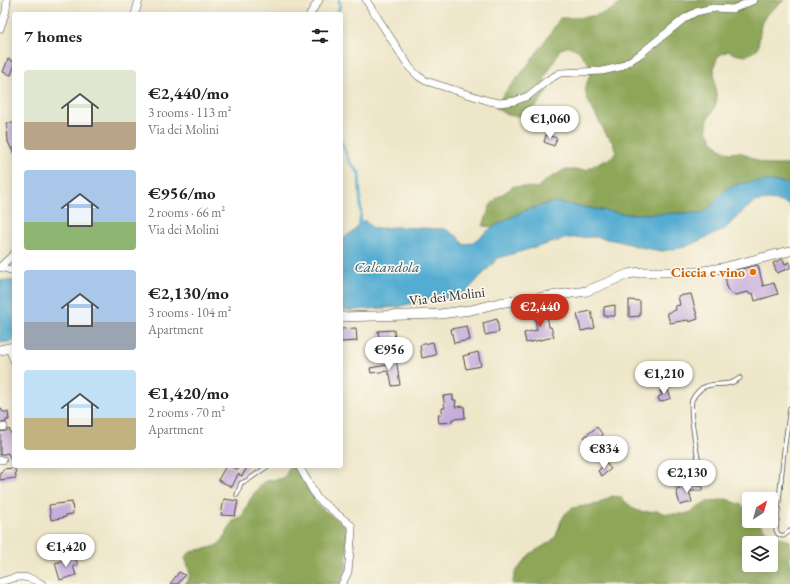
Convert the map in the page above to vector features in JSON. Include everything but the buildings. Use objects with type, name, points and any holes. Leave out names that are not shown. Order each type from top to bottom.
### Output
[{"type":"street","points":[[0,29],[6,11],[7,0]]},
{"type":"street","points":[[136,12],[139,0]]},
{"type":"street","points":[[311,12],[319,0]]},
{"type":"street","points":[[366,0],[410,68],[418,76],[426,81],[500,103],[515,101],[528,96],[548,80],[560,73],[602,71],[620,67],[639,55],[685,18],[696,12],[713,8],[733,9],[744,6],[754,0]]},
{"type":"street","name":"Via dei Molini","points":[[343,317],[440,314],[471,310],[499,303],[587,291],[628,274],[698,272],[722,268],[790,251]]},
{"type":"street","points":[[12,256],[0,267],[12,271]]},
{"type":"street","points":[[300,468],[317,498],[352,526],[348,572],[342,584]]},
{"type":"street","points":[[0,582],[13,577],[24,576],[32,578],[42,584]]},
{"type":"lane","points":[[676,485],[694,481],[700,478],[702,474],[697,452],[691,408],[693,398],[697,392],[705,387],[716,384],[732,384],[740,378]]},
{"type":"lane","points":[[790,408],[776,530],[778,534],[782,536],[790,531]]},
{"type":"lane","points":[[237,495],[241,483],[265,468]]},
{"type":"green space","points":[[623,0],[784,0],[766,15],[761,24],[758,48],[750,54],[744,56],[728,51],[718,56],[714,67],[717,99],[714,109],[708,118],[707,129],[712,140],[720,148],[729,153],[740,152],[760,162],[770,165],[790,165],[790,184],[770,181],[724,191],[711,207],[702,213],[625,214],[554,202],[523,211],[493,227],[483,226],[490,206],[497,198],[514,186],[537,188],[545,181],[564,170],[587,170],[596,164],[607,160],[616,153],[613,143],[606,134],[587,99],[585,87],[589,78],[591,67],[578,50],[569,46],[559,50],[544,79],[548,89],[538,104],[526,114],[519,116],[512,116],[496,108],[505,93],[534,57],[560,18],[576,18],[602,14],[617,6]]},
{"type":"green space","points":[[288,468],[296,468],[315,502],[348,528],[346,571],[340,584],[185,584],[189,577],[189,570],[185,557],[192,551],[216,546],[220,543],[233,521],[240,518],[251,498],[261,485],[269,480],[281,478],[287,472]]},
{"type":"green space","points":[[612,496],[620,497],[634,509],[641,512],[658,511],[666,514],[684,514],[691,512],[707,502],[726,499],[742,505],[742,528],[763,528],[767,532],[777,536],[742,536],[742,572],[778,572],[778,536],[790,541],[790,584],[512,584],[515,573],[530,554],[550,542],[556,536],[565,514],[572,508],[598,504]]},
{"type":"water","name":"Calcandola","points":[[770,181],[790,184],[790,205],[778,201],[766,200],[754,202],[725,229],[685,247],[662,251],[596,237],[568,238],[498,258],[465,293],[448,298],[424,299],[399,307],[343,311],[343,238],[353,232],[364,220],[374,229],[395,227],[445,229],[457,236],[464,245],[473,242],[493,227],[523,211],[554,202],[625,214],[702,213],[710,207],[724,191],[734,185]]},
{"type":"water","points":[[0,280],[12,281],[12,341],[0,343]]},
{"type":"waterway","points":[[338,12],[340,6],[339,0]]},
{"type":"waterway","points":[[343,146],[349,161],[359,173],[361,214],[359,225]]},
{"type":"place","name":"Ciccia e vino","points":[[753,272]]}]
